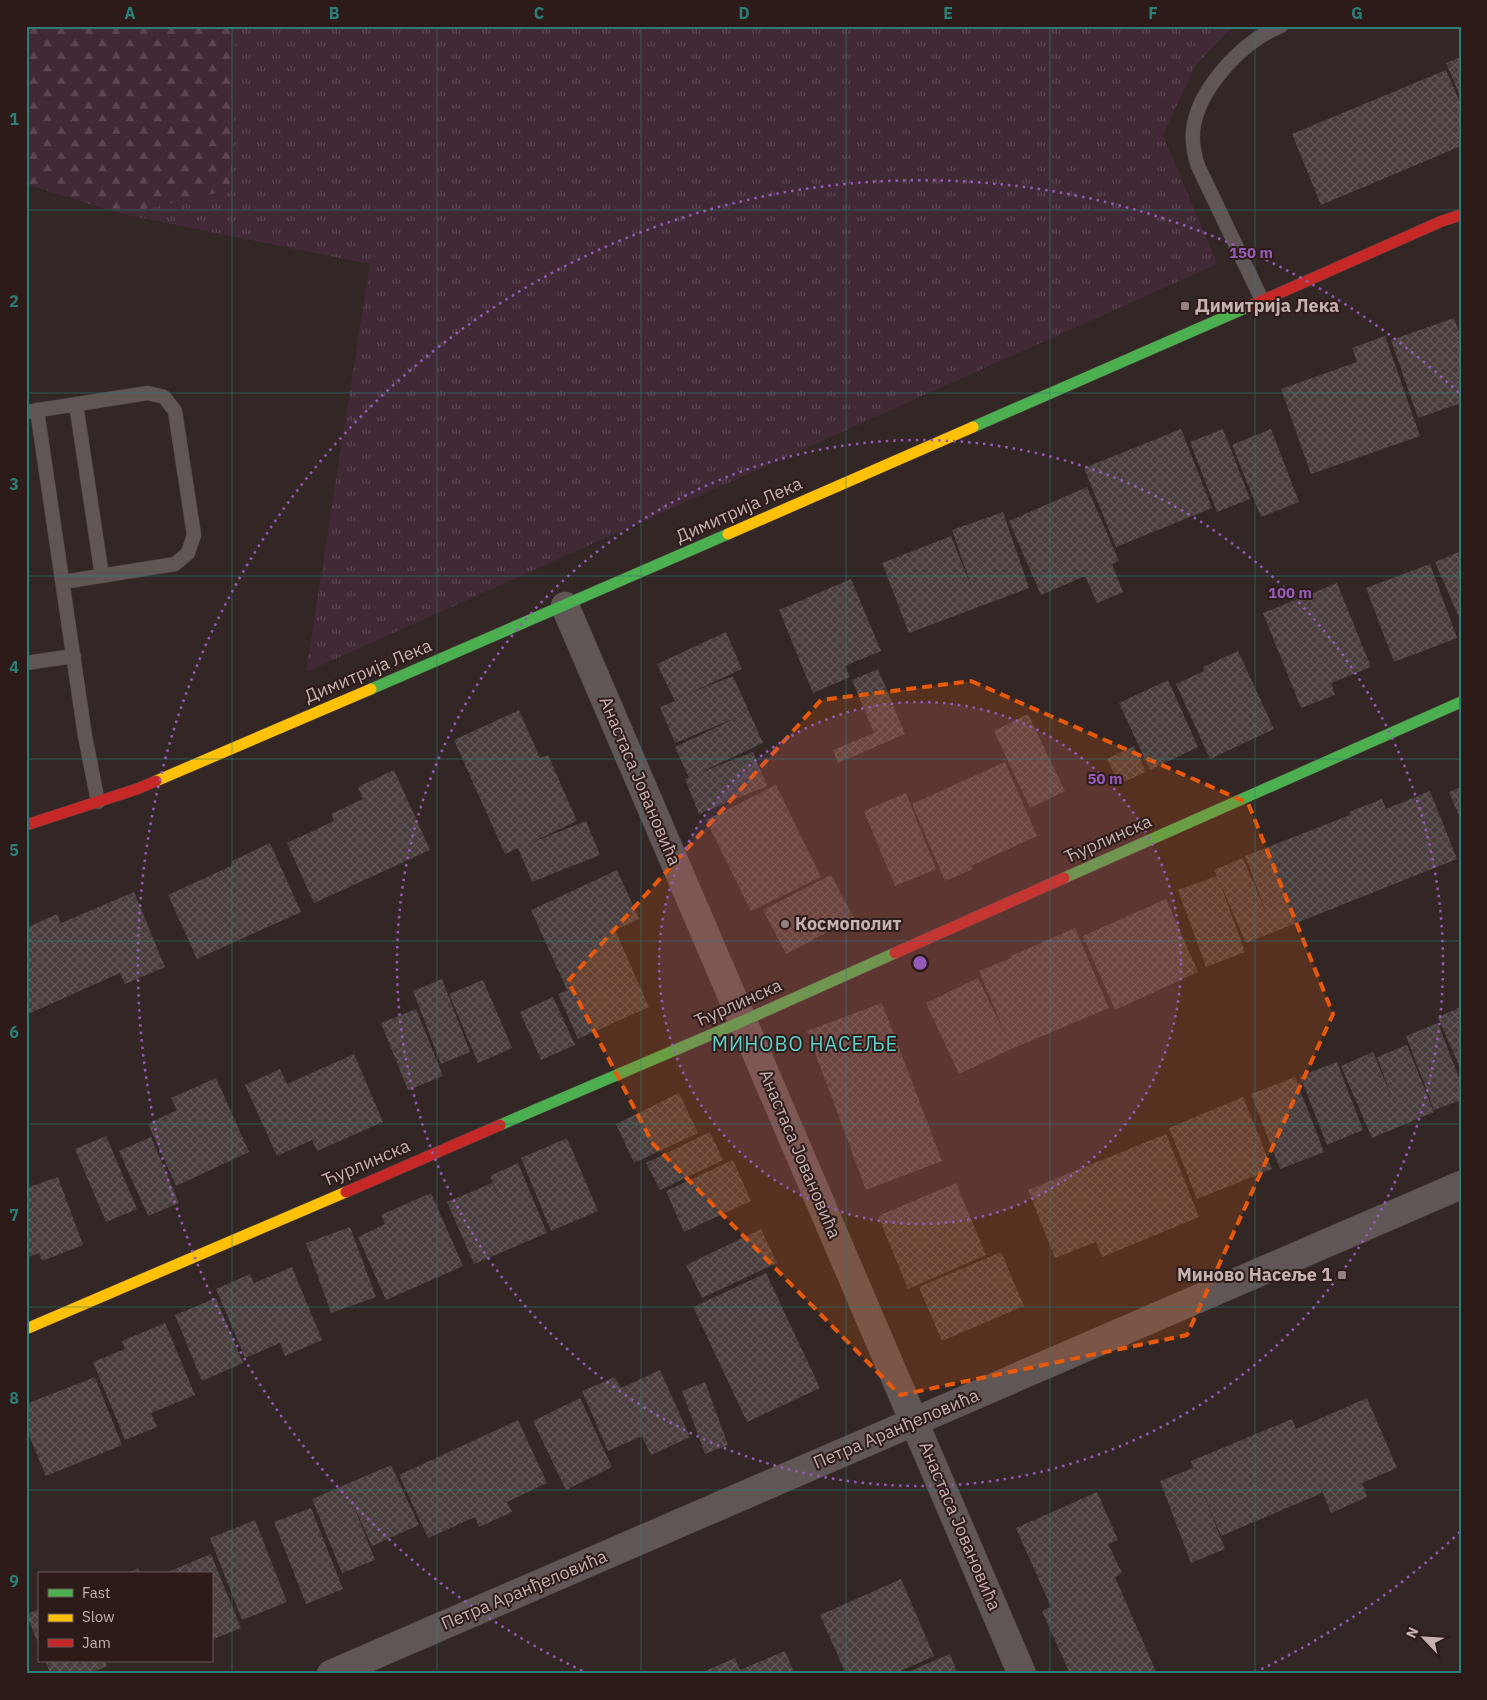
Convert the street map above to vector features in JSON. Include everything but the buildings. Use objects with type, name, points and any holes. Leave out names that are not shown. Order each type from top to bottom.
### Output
[{"type":"street","name":"Димитрија Лека","points":[[26,825],[137,790],[565,606],[1442,221],[1461,215]]},
{"type":"street","name":"Анастаса Јовановића","points":[[565,606],[915,1420],[1022,1674]]},
{"type":"street","name":"Ћурлинска","points":[[26,1329],[743,1020],[1461,702]]},
{"type":"street","name":"Петра Аранђеловића","points":[[331,1674],[1461,1185]]},
{"type":"lane","points":[[1262,300],[1198,166],[1193,149],[1193,132],[1200,108],[1211,86],[1225,67],[1256,39],[1281,26]]},
{"type":"lane","points":[[63,582],[175,564],[188,553],[194,535],[175,410],[164,397],[148,393],[32,411],[63,582],[85,736],[98,802]]},
{"type":"lane","points":[[76,404],[102,576]]},
{"type":"lane","points":[[26,663],[74,656]]},
{"type":"highlighted area","points":[[971,681],[1248,803],[1333,1014],[1187,1335],[900,1395],[653,1144],[568,981],[821,700]]},
{"type":"green space","points":[[26,26],[238,26],[230,190],[122,214],[26,184]]},
{"type":"green space","points":[[238,26],[1233,26],[1195,66],[1163,135],[1217,264],[306,672],[370,264],[122,214],[229,190]]},
{"type":"traffic: fast","points":[[973,427],[1250,306]]},
{"type":"traffic: fast","points":[[371,689],[728,534]]},
{"type":"traffic: fast","points":[[1064,878],[1461,702]]},
{"type":"traffic: fast","points":[[500,1125],[743,1021],[895,953]]},
{"type":"traffic: slow","points":[[728,534],[973,427]]},
{"type":"traffic: slow","points":[[156,781],[371,689]]},
{"type":"traffic: slow","points":[[26,1329],[346,1192]]},
{"type":"traffic: jam","points":[[1250,306],[1442,221],[1461,215]]},
{"type":"traffic: jam","points":[[26,825],[156,781]]},
{"type":"traffic: jam","points":[[895,953],[1064,878]]},
{"type":"traffic: jam","points":[[346,1192],[500,1125]]},
{"type":"place","name":"Димитрија Лека","points":[[1185,306]]},
{"type":"place","name":"Космополит","points":[[785,924]]},
{"type":"place","name":"Миново Насеље 1","points":[[1342,1275]]},
{"type":"district","name":"МИНОВО НАСЕЉЕ","points":[[805,1044]]}]
